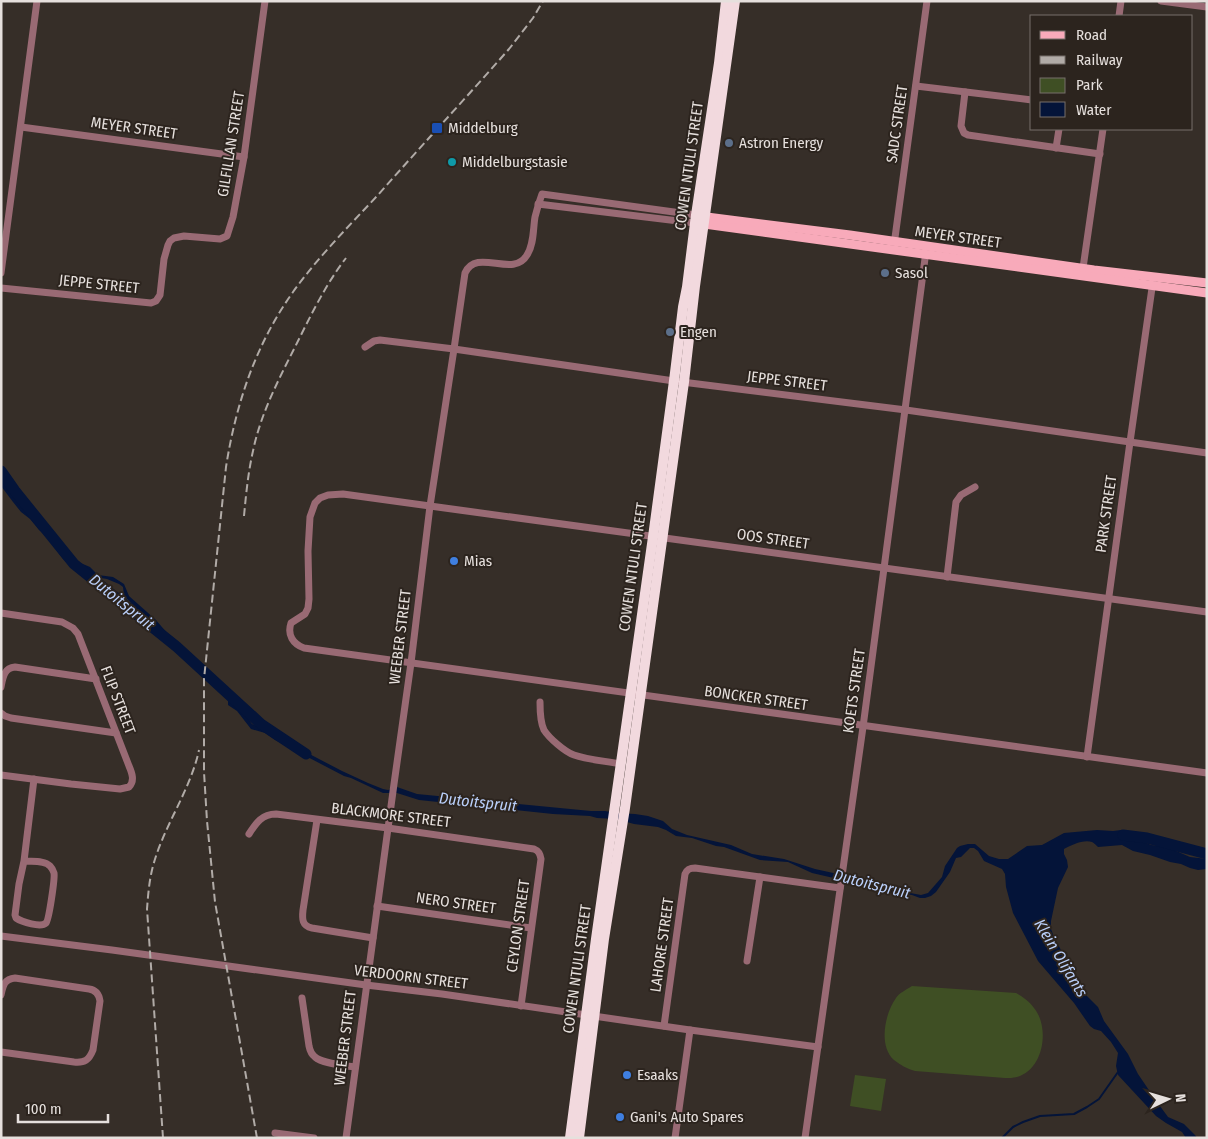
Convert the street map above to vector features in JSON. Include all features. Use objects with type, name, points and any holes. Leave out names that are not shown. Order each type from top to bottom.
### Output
[{"type":"highway","name":"COWEN NTULI STREET","points":[[570,1138],[604,939],[618,821],[657,537],[694,286],[726,1]]},
{"type":"highway","name":"COWEN NTULI STREET","points":[[700,220],[734,1]]},
{"type":"highway","name":"COWEN NTULI STREET","points":[[620,807],[621,764],[636,695]]},
{"type":"highway","name":"COWEN NTULI STREET","points":[[579,1138],[590,1015]]},
{"type":"main road","name":"MEYER STREET","points":[[700,220],[850,235],[894,246],[926,251],[1207,283]]},
{"type":"main road","points":[[926,251],[1207,294]]},
{"type":"street","points":[[1,274],[37,1]]},
{"type":"street","name":"GILFILLAN STREET","points":[[174,238],[184,236],[220,239],[227,236],[233,217],[244,158],[265,1]]},
{"type":"street","name":"SADC STREET","points":[[894,246],[927,1]]},
{"type":"street","points":[[1119,15],[1121,1]]},
{"type":"street","points":[[1161,1],[1207,7]]},
{"type":"street","points":[[916,86],[1030,100]]},
{"type":"street","points":[[965,92],[961,126],[964,133],[968,135],[1100,154]]},
{"type":"street","name":"MEYER STREET","points":[[20,127],[244,158]]},
{"type":"street","points":[[1056,148],[1059,130]]},
{"type":"street","points":[[1083,268],[1103,130]]},
{"type":"street","name":"MEYER STREET","points":[[542,194],[700,220]]},
{"type":"street","name":"WEEBER STREET","points":[[346,1138],[411,663],[430,506],[463,280],[470,265],[476,263],[512,265],[524,260],[530,250],[538,204],[542,194]]},
{"type":"street","name":"MEYER STREET","points":[[538,204],[700,220]]},
{"type":"street","name":"JEPPE STREET","points":[[1,288],[151,303],[156,301],[160,295],[164,259],[168,245],[174,238]]},
{"type":"street","name":"KOETS STREET","points":[[805,1138],[863,727],[926,251]]},
{"type":"street","name":"PARK STREET","points":[[1087,757],[1154,276]]},
{"type":"street","name":"JEPPE STREET","points":[[365,347],[374,341],[380,340],[454,349],[1207,453]]},
{"type":"street","points":[[948,577],[956,502],[961,495],[975,487]]},
{"type":"street","name":"OOS STREET","points":[[301,648],[291,638],[290,628],[293,622],[305,614],[308,608],[310,517],[315,503],[320,498],[336,494],[1207,612]]},
{"type":"street","name":"FLIP STREET","points":[[1,613],[67,624],[78,634],[132,773],[132,784],[126,789],[34,779]]},
{"type":"street","name":"BONCKER STREET","points":[[301,648],[1207,773]]},
{"type":"street","points":[[1,687],[5,672],[16,667],[96,679]]},
{"type":"street","points":[[540,702],[544,730],[567,751],[581,757],[621,764]]},
{"type":"street","points":[[1,714],[10,718],[116,733]]},
{"type":"street","points":[[1,775],[34,779],[24,862],[15,915],[16,918],[26,923],[45,924],[49,915],[54,876],[53,869],[44,862],[24,862]]},
{"type":"street","name":"BLACKMORE STREET","points":[[249,834],[261,818],[271,814],[284,814],[534,849],[537,851]]},
{"type":"street","points":[[318,820],[302,917],[304,925],[374,938]]},
{"type":"street","name":"CEYLON STREET","points":[[521,1006],[541,859],[537,851]]},
{"type":"street","name":"LAHORE STREET","points":[[664,1026],[687,870],[695,868],[760,877]]},
{"type":"street","points":[[747,961],[760,877],[841,885]]},
{"type":"street","name":"NERO STREET","points":[[377,906],[531,928]]},
{"type":"street","name":"VERDOORN STREET","points":[[1,936],[442,994],[818,1047]]},
{"type":"street","points":[[1,995],[5,982],[15,978],[94,990],[100,997],[93,1050],[86,1062],[81,1063],[1,1052]]},
{"type":"street","points":[[302,998],[311,1053],[323,1061],[355,1067]]},
{"type":"street","points":[[675,1138],[690,1030]]},
{"type":"street","points":[[275,1133],[314,1138]]},
{"type":"green space","points":[[912,986],[1016,993],[1021,996],[1034,1008],[1042,1026],[1042,1047],[1033,1066],[1026,1073],[1017,1077],[1005,1078],[915,1071],[899,1064],[889,1054],[886,1047],[886,1021],[897,996]]},
{"type":"green space","points":[[855,1075],[886,1079],[881,1111],[850,1106]]},
{"type":"water","points":[[1,477],[19,502],[64,556],[90,567],[98,575],[113,577],[124,584],[129,596],[156,620],[167,633],[179,642],[174,648],[152,622],[124,596],[123,587],[107,579],[95,577],[87,569],[72,566],[63,559],[45,535],[13,502],[1,486]]},
{"type":"water","points":[[228,699],[243,712],[252,724],[342,771],[383,789],[388,790],[397,787],[417,794],[648,816],[663,821],[672,829],[687,835],[731,845],[752,854],[784,859],[838,874],[838,879],[812,873],[788,862],[760,860],[724,847],[692,838],[676,836],[658,827],[634,824],[616,819],[419,800],[397,793],[383,793],[344,776],[265,733],[251,729],[237,711],[228,705]]},
{"type":"water","points":[[1121,830],[1136,834],[1140,840],[1151,845],[1167,847],[1190,857],[1207,859],[1207,869],[1198,870],[1133,851],[1122,845],[1098,847],[1089,841],[1074,844],[1064,849],[1068,867],[1058,888],[1051,921],[1054,937],[1084,993],[1098,1007],[1104,1021],[1128,1054],[1138,1074],[1168,1117],[1184,1124],[1197,1138],[1186,1138],[1182,1132],[1156,1116],[1118,1075],[1116,1066],[1118,1053],[1111,1042],[1101,1031],[1090,1026],[1074,1003],[1038,961],[1013,913],[1006,887],[1005,874],[1002,869],[984,861],[974,848],[970,848],[961,857],[956,858],[950,872],[936,892],[925,898],[905,894],[898,896],[884,889],[842,880],[843,875],[896,892],[921,895],[928,893],[942,877],[945,866],[960,846],[975,844],[989,856],[1008,859],[1027,846],[1042,845],[1064,833]]},
{"type":"waterway","name":"Dutoitspruit","points":[[1,471],[74,564],[177,647],[261,724],[306,754]]},
{"type":"waterway","name":"Klein Olifants","points":[[1123,835],[1147,838],[1207,854]]},
{"type":"waterway","points":[[1002,1138],[1013,1127],[1023,1122],[1040,1116],[1074,1114],[1087,1107],[1099,1099],[1118,1072]]},
{"type":"railway","points":[[257,1138],[215,902],[204,772],[204,679],[226,467],[235,420],[258,353],[268,332],[293,292],[323,254],[509,49],[533,18],[543,1]]},
{"type":"railway","points":[[244,516],[251,459],[256,437],[266,409],[314,309],[346,258]]},
{"type":"railway","points":[[163,1138],[147,909],[148,894],[151,875],[162,839],[189,781],[199,750]]},
{"type":"place","name":"Middelburg","points":[[437,128]]},
{"type":"place","name":"Astron Energy","points":[[729,143]]},
{"type":"place","name":"Middelburgstasie","points":[[452,162]]},
{"type":"place","name":"Sasol","points":[[885,273]]},
{"type":"place","name":"Engen","points":[[670,332]]},
{"type":"place","name":"Mias","points":[[454,561]]},
{"type":"place","name":"Esaaks","points":[[627,1075]]},
{"type":"place","name":"Gani's Auto Spares","points":[[620,1117]]}]
